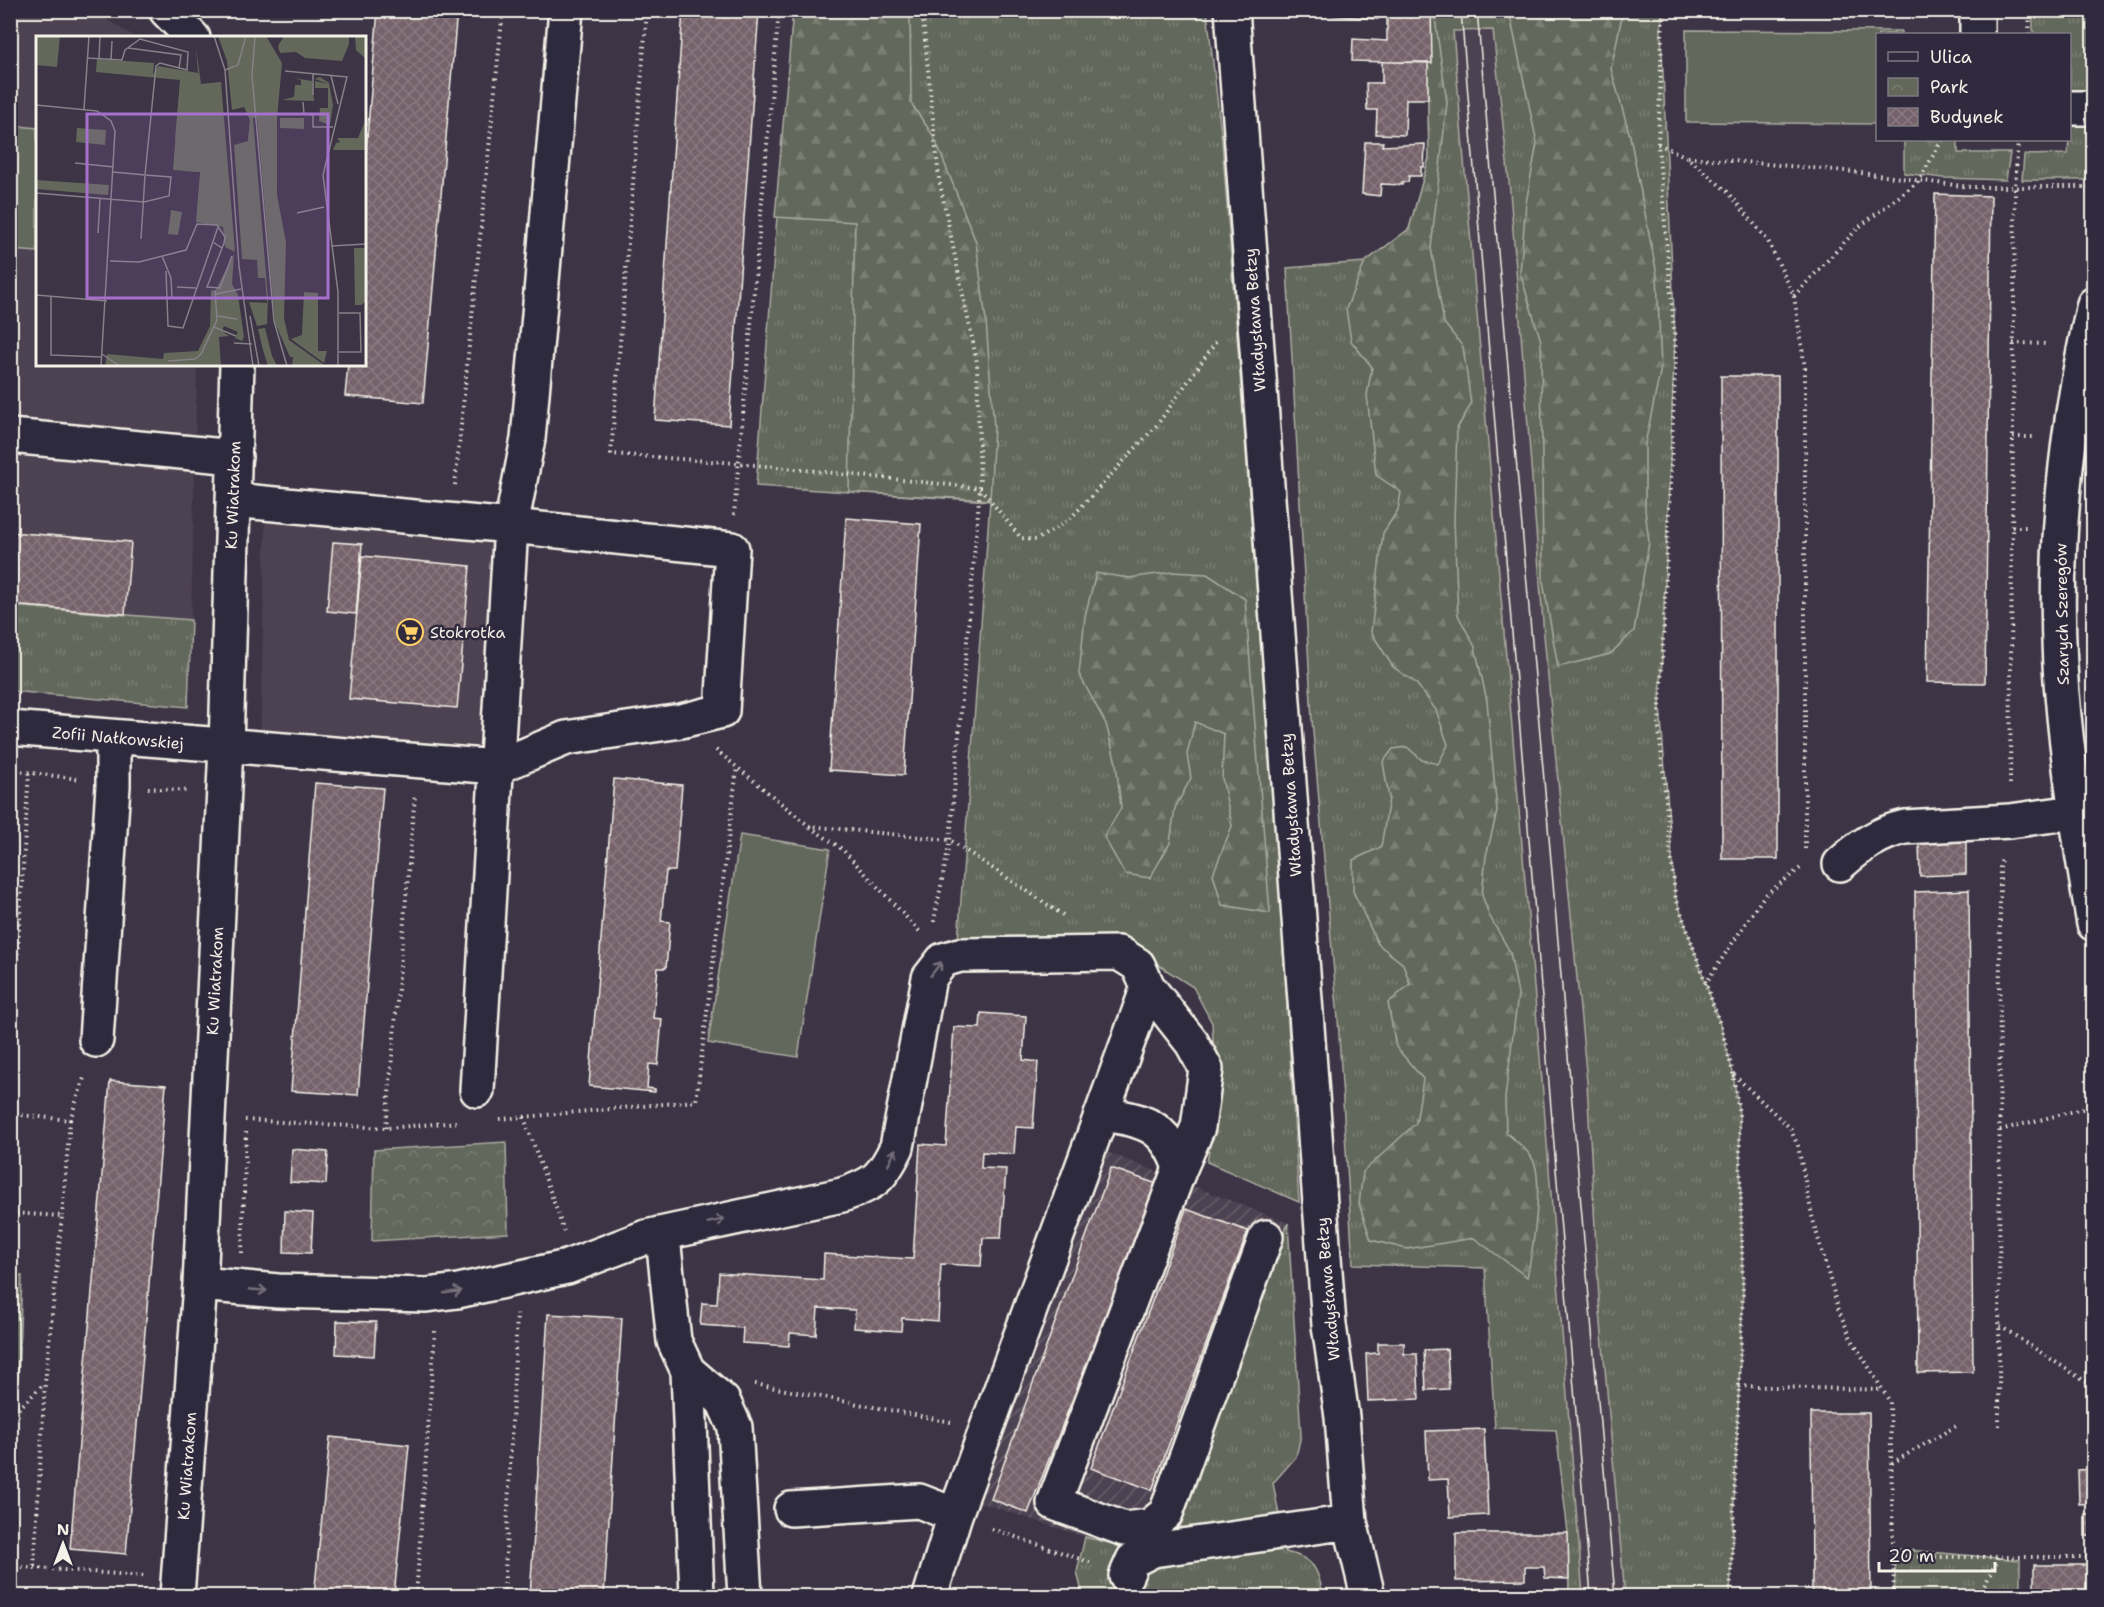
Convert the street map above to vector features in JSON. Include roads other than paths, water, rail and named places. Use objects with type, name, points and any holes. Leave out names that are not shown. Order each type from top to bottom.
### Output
[{"type":"street","points":[[166,10],[191,36]]},
{"type":"street","points":[[477,1090],[511,526],[528,440],[566,10]]},
{"type":"street","name":"Władysława Bełzy","points":[[1233,10],[1329,1325],[1342,1417],[1350,1522],[1368,1596]]},
{"type":"street","points":[[1977,10],[1977,33]]},
{"type":"street","points":[[2071,108],[2094,108]]},
{"type":"street","name":"Szarych Szeregów","points":[[2094,304],[2074,401],[2064,475],[2061,527],[2061,663],[2075,812],[2094,924]]},
{"type":"street","name":"Ku Wiatrakom","points":[[177,1596],[200,1284],[226,747],[237,366]]},
{"type":"street","points":[[10,435],[235,457]]},
{"type":"street","points":[[233,500],[732,549],[722,711],[681,721],[566,738],[497,767]]},
{"type":"street","name":"Zofii Nałkowskiej","points":[[10,728],[497,767]]},
{"type":"street","points":[[96,1040],[113,786],[113,737]]},
{"type":"street","points":[[1840,864],[1868,841],[1905,827],[2010,820],[2075,812]]},
{"type":"street","points":[[200,1284],[278,1292],[426,1295],[458,1292],[567,1267],[659,1234],[842,1195],[871,1185],[885,1171],[897,1147],[936,951],[960,955],[1119,953],[1138,965],[1148,987],[1192,1042],[1206,1070],[1198,1127],[1180,1168],[1054,1503],[1124,1529],[1150,1526],[1166,1513],[1266,1237]]},
{"type":"street","points":[[930,1596],[955,1515],[1148,987]]},
{"type":"street","points":[[1102,1114],[1142,1122],[1160,1132],[1173,1146],[1180,1168]]},
{"type":"street","points":[[659,1234],[663,1247],[674,1341],[688,1371],[697,1596]]},
{"type":"street","points":[[688,1371],[723,1401],[735,1427],[745,1596]]},
{"type":"street","points":[[791,1509],[920,1501],[955,1515]]},
{"type":"street","points":[[1119,1579],[1133,1560],[1153,1550],[1350,1522]]},
{"type":"street","points":[[1119,1579],[1124,1529]]},
{"type":"tram line","points":[[1461,10],[1591,1596]]},
{"type":"tram line","points":[[1477,10],[1615,1596]]},
{"type":"place","name":"Stokrotka","points":[[410,632]]}]
